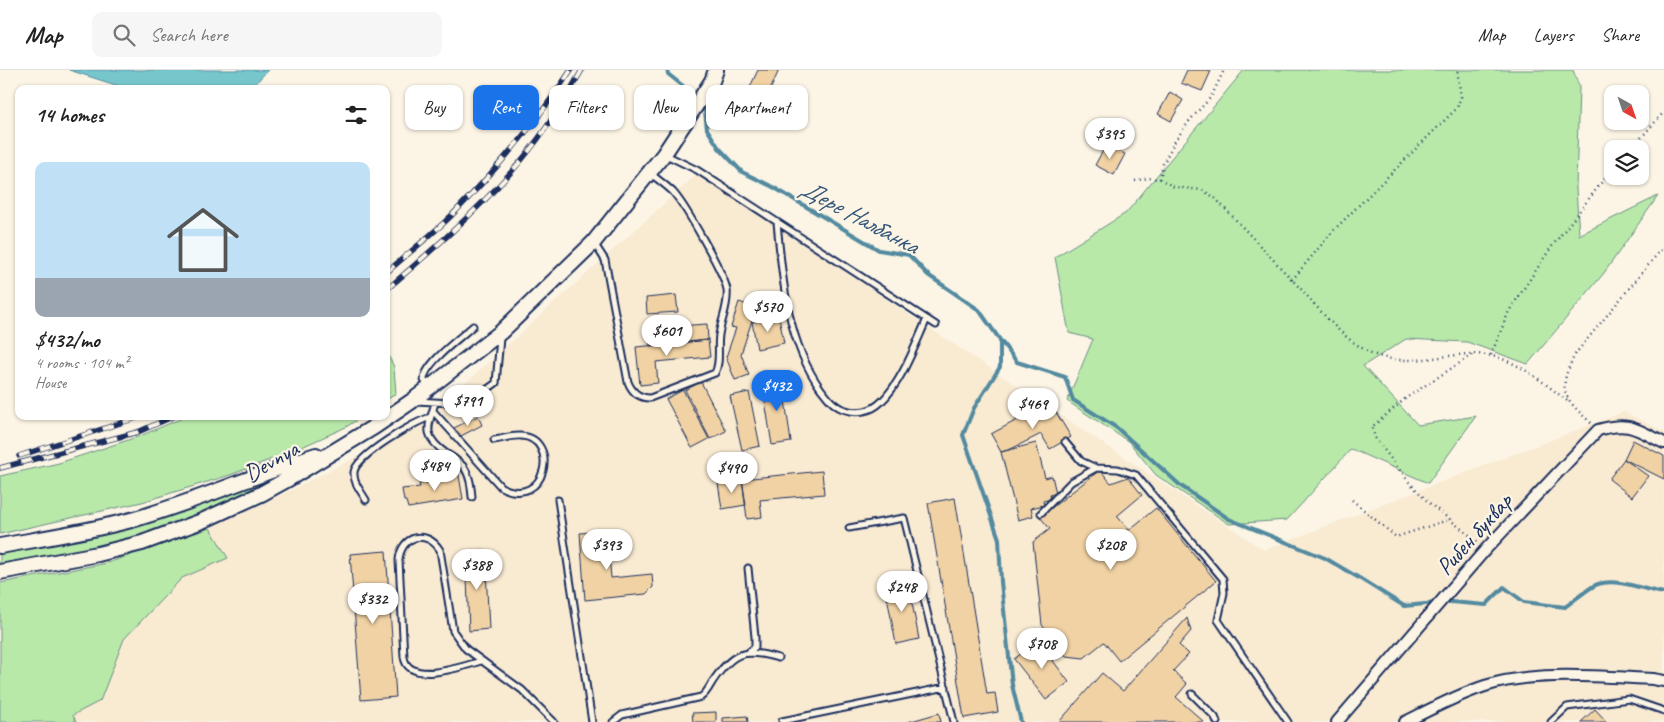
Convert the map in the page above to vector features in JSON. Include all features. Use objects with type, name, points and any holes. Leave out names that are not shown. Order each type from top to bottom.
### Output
[{"type":"street","points":[[390,416],[501,332],[593,243],[664,154],[716,70]]},
{"type":"street","points":[[338,448],[384,420]]},
{"type":"street","points":[[1598,430],[1614,425],[1630,426],[1664,443]]},
{"type":"street","name":"Рибен буквар","points":[[1337,722],[1486,549],[1598,430]]},
{"type":"street","name":"Devnya","points":[[0,546],[85,532],[136,519],[221,491],[338,448]]},
{"type":"street","name":"Devnya","points":[[0,572],[98,554],[142,542],[202,521],[261,494],[338,448]]},
{"type":"street","points":[[1405,722],[1479,688],[1520,679],[1561,676],[1664,681]]},
{"type":"lane","points":[[664,154],[697,170],[936,325]]},
{"type":"lane","points":[[593,243],[605,260],[628,382],[634,392],[644,398],[655,397],[715,373],[718,368],[719,337],[727,301],[727,288],[722,275],[684,206],[672,192],[649,172]]},
{"type":"lane","points":[[778,222],[781,266],[792,324],[810,374],[833,404],[842,409],[858,412],[875,407],[882,401],[905,368],[927,319]]},
{"type":"lane","points":[[429,387],[424,380],[425,373],[434,361],[472,326]]},
{"type":"lane","points":[[412,401],[467,404],[496,382],[501,332]]},
{"type":"lane","points":[[436,403],[432,414],[429,435],[432,442],[463,466],[470,477],[472,496]]},
{"type":"lane","points":[[432,414],[501,487],[516,492],[533,487],[542,476],[545,463],[544,455],[537,444],[527,437],[521,436],[494,440]]},
{"type":"lane","points":[[366,500],[355,482],[355,466],[363,458],[410,426],[432,414]]},
{"type":"lane","points":[[1064,442],[1081,461],[1096,468],[1118,469],[1136,475],[1223,579],[1224,594],[1218,620],[1288,722]]},
{"type":"lane","points":[[1042,513],[1070,482],[1096,468]]},
{"type":"lane","points":[[558,500],[592,722]]},
{"type":"lane","points":[[850,528],[904,518],[954,722]]},
{"type":"lane","points":[[481,661],[446,672],[418,672],[410,669],[407,665],[404,657],[399,560],[402,548],[411,539],[424,537],[431,540],[440,550],[453,631],[466,649],[522,690],[554,722]]},
{"type":"lane","points":[[613,722],[622,715],[701,697],[706,694],[711,683],[723,667],[733,658],[749,652],[754,647],[755,637],[748,568]]},
{"type":"lane","points":[[749,652],[762,653],[778,658]]},
{"type":"lane","points":[[782,721],[946,687]]},
{"type":"lane","points":[[1192,694],[1215,717],[1217,722]]},
{"type":"lane","points":[[1551,722],[1567,707],[1629,699],[1664,711]]},
{"type":"path","points":[[1160,179],[1163,164],[1176,141],[1190,120],[1211,98],[1224,70]]},
{"type":"path","points":[[1292,280],[1333,231],[1457,108],[1461,97],[1457,70]]},
{"type":"path","points":[[1639,140],[1664,112]]},
{"type":"path","points":[[1135,181],[1148,178],[1160,179],[1174,187],[1202,190],[1214,197],[1342,332],[1375,355],[1392,360],[1414,360],[1474,354],[1491,355],[1511,361],[1570,403],[1598,430]]},
{"type":"path","points":[[1491,355],[1509,311],[1550,249],[1604,179]]},
{"type":"path","points":[[1570,403],[1564,388],[1566,372],[1576,353],[1664,246]]},
{"type":"path","points":[[1474,354],[1406,398],[1372,426],[1375,438],[1408,482],[1429,503],[1486,549]]},
{"type":"path","points":[[1352,500],[1396,537],[1451,520]]},
{"type":"shaded area","points":[[697,174],[1264,550],[1624,412],[1664,432],[1664,722],[0,722],[0,583],[107,563],[210,528],[281,495],[418,426]]},
{"type":"green space","points":[[1244,70],[1573,70],[1579,86],[1576,188],[1579,235],[1658,196],[1604,273],[1528,364],[1467,342],[1406,339],[1363,366],[1418,425],[1476,416],[1428,483],[1351,449],[1287,520],[1229,524],[1156,475],[1129,442],[1067,401],[1093,339],[1069,333],[1055,257],[1126,213]]},
{"type":"green space","points":[[390,359],[394,367],[396,394],[390,398]]},
{"type":"green space","points":[[178,420],[357,420],[346,427],[293,451],[230,475],[142,502],[0,534],[0,476],[59,463],[140,436]]},
{"type":"green space","points":[[282,467],[290,478],[142,543],[0,572],[0,547],[85,532]]},
{"type":"green space","points":[[210,528],[228,558],[182,578],[124,639],[100,701],[73,715],[76,722],[0,722],[0,583],[107,563]]},
{"type":"water","points":[[69,70],[268,70],[254,85],[116,85]]},
{"type":"building","points":[[758,70],[779,70],[772,85],[751,85]]},
{"type":"building","points":[[1187,70],[1211,71],[1202,91],[1181,83]]},
{"type":"building","points":[[1170,92],[1183,100],[1171,121],[1158,114]]},
{"type":"building","points":[[1106,145],[1125,154],[1114,175],[1095,165]]},
{"type":"building","points":[[676,295],[678,312],[647,314],[646,298]]},
{"type":"building","points":[[739,302],[756,308],[741,354],[749,375],[735,380],[726,357],[736,328],[731,327]]},
{"type":"building","points":[[779,317],[784,343],[757,349],[752,322]]},
{"type":"building","points":[[707,324],[708,340],[650,346],[649,328]]},
{"type":"building","points":[[708,340],[710,357],[656,362],[658,383],[640,385],[636,347]]},
{"type":"building","points":[[782,379],[791,442],[772,445],[762,382]]},
{"type":"building","points":[[701,382],[726,431],[710,439],[685,390]]},
{"type":"building","points":[[683,390],[709,439],[692,448],[666,399]]},
{"type":"building","points":[[749,392],[760,446],[742,450],[730,396]]},
{"type":"building","points":[[1051,404],[1071,437],[1050,449],[1041,434],[1001,452],[991,434]]},
{"type":"building","points":[[478,416],[482,425],[459,437],[454,428]]},
{"type":"building","points":[[1633,440],[1664,456],[1664,479],[1624,459]]},
{"type":"building","points":[[1036,443],[1045,478],[1052,476],[1056,493],[1050,495],[1051,499],[1043,501],[1044,505],[1031,508],[1033,516],[1018,520],[1001,452]]},
{"type":"building","points":[[1624,459],[1648,476],[1632,497],[1609,479]]},
{"type":"building","points":[[458,470],[463,499],[408,508],[406,501],[404,501],[402,489],[420,487],[419,484],[431,482],[430,479],[447,476]]},
{"type":"building","points":[[1100,470],[1111,483],[1128,477],[1142,495],[1117,516],[1129,530],[1156,508],[1216,581],[1119,661],[1104,642],[1084,658],[1066,656],[1042,625],[1033,542],[1050,529],[1040,517]]},
{"type":"building","points":[[822,471],[824,494],[760,500],[762,517],[747,519],[742,479]]},
{"type":"building","points":[[742,479],[746,505],[722,509],[718,483]]},
{"type":"building","points":[[955,498],[987,694],[995,693],[998,712],[964,718],[928,503]]},
{"type":"building","points":[[607,531],[611,578],[652,574],[653,587],[646,594],[585,600],[580,533]]},
{"type":"building","points":[[485,550],[489,629],[469,631],[466,551]]},
{"type":"building","points":[[386,551],[396,697],[361,700],[350,554]]},
{"type":"building","points":[[908,582],[919,639],[896,644],[885,586]]},
{"type":"building","points":[[1187,618],[1191,631],[1179,645],[1189,654],[1173,671],[1187,684],[1176,697],[1204,722],[1059,722],[1102,673],[1123,691]]},
{"type":"building","points":[[1038,641],[1069,682],[1046,700],[1014,659]]},
{"type":"building","points":[[1595,709],[1607,722],[1581,722]]},
{"type":"building","points":[[716,712],[716,722],[693,722],[692,713]]},
{"type":"building","points":[[939,713],[941,722],[908,722]]},
{"type":"building","points":[[747,716],[748,722],[723,722],[723,718]]},
{"type":"waterway","name":"Дере Налбанка","points":[[667,70],[668,74],[698,98]]},
{"type":"waterway","name":"Дере Налбанка","points":[[704,102],[707,129],[719,148],[742,172],[773,187],[879,250],[909,255],[928,275],[979,310],[1000,340],[1000,367],[974,408],[963,435],[999,539],[1001,582],[1012,685],[1021,722]]},
{"type":"waterway","points":[[1000,340],[1017,362],[1065,377],[1073,400],[1117,428],[1181,486],[1229,519],[1325,558],[1404,606],[1436,603]]},
{"type":"waterway","points":[[1443,602],[1486,605],[1504,587],[1524,602],[1565,607],[1590,588],[1598,584],[1614,582],[1664,593]]},
{"type":"railway","points":[[390,269],[444,222],[484,181],[530,127],[571,70]]},
{"type":"railway","points":[[390,286],[467,217],[513,170],[550,122],[582,70]]},
{"type":"railway","points":[[19,456],[130,420]]},
{"type":"railway","points":[[0,468],[138,432],[165,420]]}]
